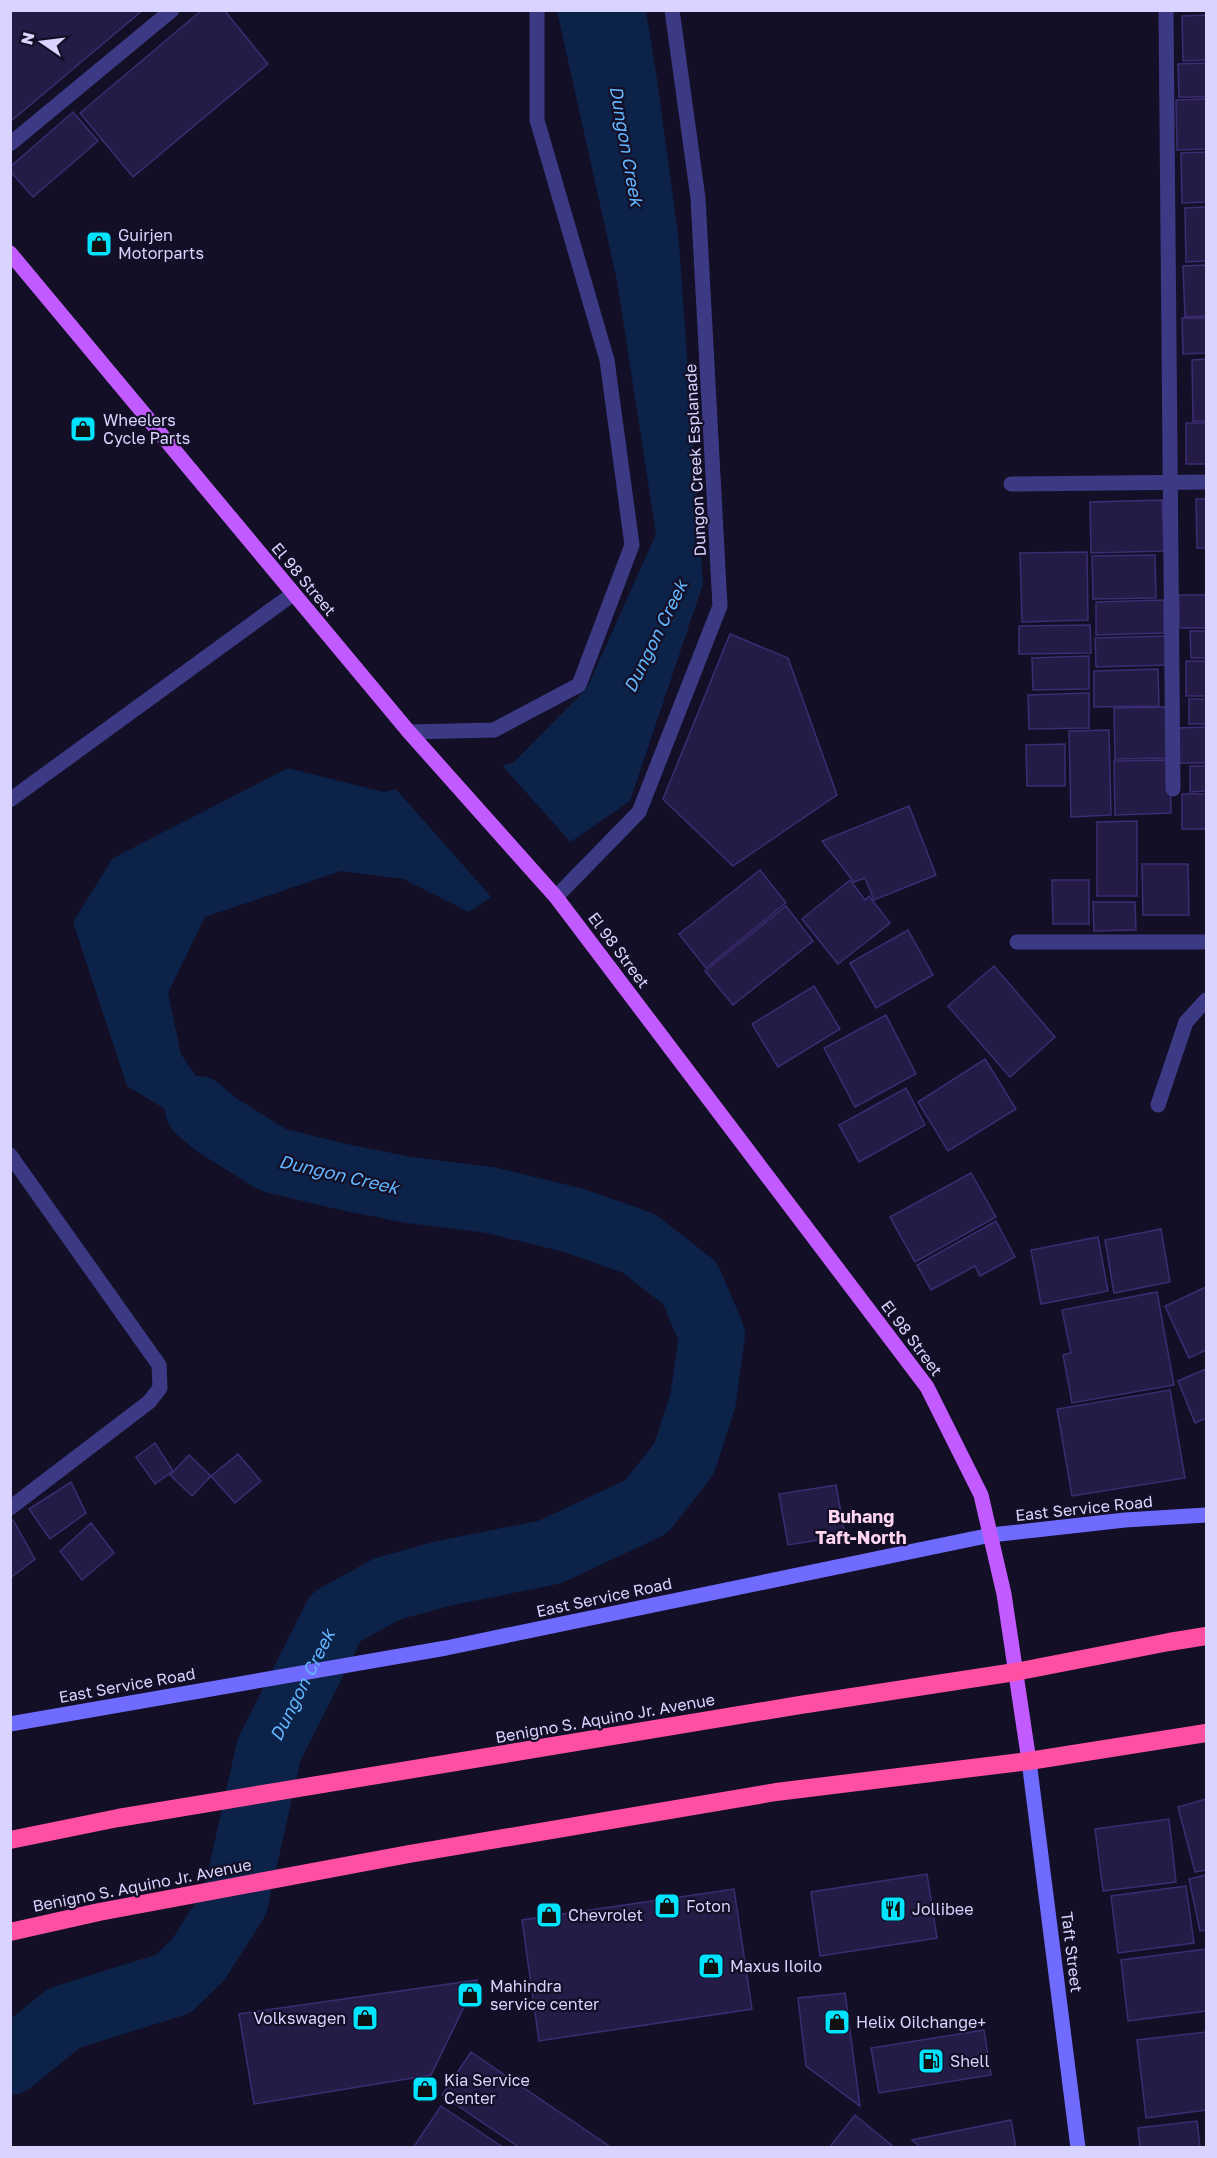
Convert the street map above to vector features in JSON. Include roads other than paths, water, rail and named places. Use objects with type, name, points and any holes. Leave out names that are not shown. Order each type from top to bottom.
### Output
[{"type":"highway","name":"Benigno S. Aquino Jr. Avenue","points":[[10,1840],[118,1818],[425,1769],[800,1705],[1015,1672],[1206,1636]]},
{"type":"highway","name":"Benigno S. Aquino Jr. Avenue","points":[[10,1932],[99,1912],[409,1854],[809,1787],[1029,1761],[1206,1733]]},
{"type":"main road","name":"El 98 Street","points":[[10,253],[293,594],[410,732],[556,897],[927,1387],[981,1495],[1004,1594],[1029,1761]]},
{"type":"street","points":[[10,144],[172,10]]},
{"type":"street","points":[[410,732],[494,730],[579,685],[632,545],[607,360],[537,120],[537,10]]},
{"type":"street","name":"Dungon Creek Esplanade","points":[[556,897],[639,812],[720,606],[698,198],[672,10]]},
{"type":"street","points":[[1166,10],[1173,789]]},
{"type":"street","points":[[1011,484],[1206,482]]},
{"type":"street","points":[[10,800],[293,594]]},
{"type":"street","points":[[1017,942],[1206,942]]},
{"type":"street","points":[[1158,1105],[1186,1022],[1206,1000]]},
{"type":"street","points":[[10,1508],[149,1402],[160,1388],[159,1365],[12,1159]]},
{"type":"street","name":"East Service Road","points":[[10,1724],[446,1648],[991,1535],[1125,1520],[1206,1515]]},
{"type":"street","name":"Taft Street","points":[[1029,1761],[1078,2148]]},
{"type":"water","points":[[557,11],[646,11],[679,242],[703,584],[630,801],[469,912],[403,879],[341,871],[205,917],[168,993],[181,1054],[220,1113],[273,1160],[183,1120],[127,1086],[73,922],[113,858],[288,768],[384,792],[513,763],[587,688],[656,534],[617,281]]},
{"type":"waterway","name":"Dungon Creek","points":[[10,2062],[64,2018],[173,1984],[198,1960],[235,1902],[269,1750],[336,1617],[387,1589],[445,1573],[550,1552],[646,1507],[684,1459],[703,1400],[712,1335],[690,1283],[638,1243],[572,1220],[490,1200],[409,1190],[273,1160],[217,1125],[198,1109]]},
{"type":"place","name":"Guirjen Motorparts","points":[[99,244]]},
{"type":"place","name":"Wheelers Cycle Parts","points":[[83,429]]},
{"type":"place","name":"Foton","points":[[667,1906]]},
{"type":"place","name":"Jollibee","points":[[893,1909]]},
{"type":"place","name":"Chevrolet","points":[[549,1915]]},
{"type":"place","name":"Maxus Iloilo","points":[[711,1966]]},
{"type":"place","name":"Mahindra service center","points":[[470,1995]]},
{"type":"place","name":"Volkswagen","points":[[365,2018]]},
{"type":"place","name":"Helix Oilchange+","points":[[837,2022]]},
{"type":"place","name":"Shell","points":[[931,2061]]},
{"type":"place","name":"Kia Service Center","points":[[425,2089]]},
{"type":"district","name":"Buhang Taft-North","points":[[861,1526]]}]
